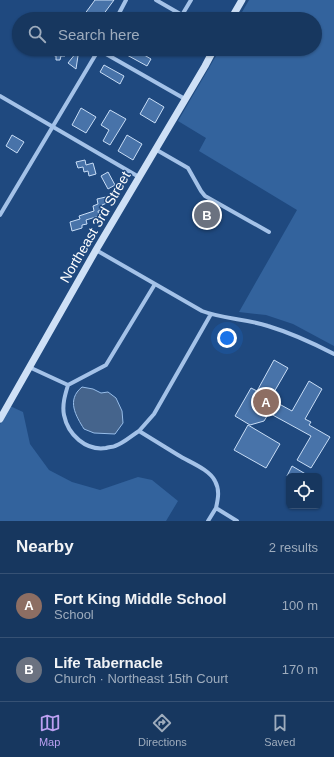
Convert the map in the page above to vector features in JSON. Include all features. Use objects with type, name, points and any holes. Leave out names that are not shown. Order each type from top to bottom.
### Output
[{"type":"street","points":[[120,12],[126,0]]},
{"type":"street","points":[[156,0],[177,12]]},
{"type":"street","points":[[184,12],[192,0]]},
{"type":"street","points":[[235,12],[242,0]]},
{"type":"street","points":[[0,215],[95,56]]},
{"type":"street","points":[[109,56],[184,99]]},
{"type":"street","name":"Northeast 3rd Street","points":[[0,418],[138,177],[210,56]]},
{"type":"street","points":[[0,96],[138,177]]},
{"type":"street","points":[[155,149],[188,168],[205,196],[268,232]]},
{"type":"street","points":[[96,250],[202,311],[269,326],[313,343],[334,354]]},
{"type":"street","points":[[155,284],[106,365],[68,385],[63,401],[64,415],[67,425],[71,433],[89,447],[101,448],[115,446],[139,431],[154,414],[212,314]]},
{"type":"street","points":[[29,367],[68,385]]},
{"type":"street","points":[[139,431],[212,475],[216,482],[218,500],[216,508],[208,521]]},
{"type":"street","points":[[216,508],[237,521]]},
{"type":"shaded area","points":[[249,0],[334,0],[334,346],[293,324],[266,315],[239,312],[297,210],[199,151],[206,138],[178,121],[216,56],[322,56],[322,12],[242,12]]},
{"type":"shaded area","points":[[82,387],[93,389],[101,393],[108,392],[116,398],[122,411],[123,423],[115,434],[94,433],[84,429],[78,419],[73,403],[74,397]]},
{"type":"shaded area","points":[[10,406],[23,412],[30,444],[49,470],[72,482],[100,490],[138,477],[152,480],[178,501],[166,521],[0,521],[0,424]]},
{"type":"building","points":[[95,0],[114,0],[105,12],[86,12]]},
{"type":"building","points":[[56,56],[61,56],[60,60],[56,60]]},
{"type":"building","points":[[74,56],[78,56],[76,69],[68,63]]},
{"type":"building","points":[[129,56],[146,56],[151,59],[147,66]]},
{"type":"building","points":[[104,65],[124,76],[120,84],[100,72]]},
{"type":"building","points":[[149,98],[164,107],[155,123],[140,114]]},
{"type":"building","points":[[81,108],[96,117],[86,133],[72,125]]},
{"type":"building","points":[[110,110],[126,119],[110,145],[103,141],[109,130],[101,125]]},
{"type":"building","points":[[12,135],[24,142],[17,153],[6,146]]},
{"type":"building","points":[[127,135],[142,144],[133,160],[118,151]]},
{"type":"building","points":[[85,160],[86,165],[93,163],[96,174],[89,176],[88,171],[84,172],[83,167],[78,168],[76,162]]},
{"type":"building","points":[[108,172],[115,185],[108,189],[101,176]]},
{"type":"building","points":[[106,197],[107,203],[102,205],[104,210],[98,211],[99,216],[86,220],[87,224],[82,225],[82,228],[72,231],[70,222],[80,219],[79,216],[94,211],[93,206],[98,204],[97,199]]},
{"type":"building","points":[[274,360],[288,368],[270,399],[292,411],[309,381],[322,389],[305,419],[311,422],[309,425],[330,437],[311,468],[297,460],[311,436],[269,413],[264,421],[250,425],[235,416],[251,388],[257,391]]},
{"type":"building","points":[[248,425],[280,444],[266,468],[234,450]]},
{"type":"building","points":[[292,466],[304,473],[288,473]]},
{"type":"place","name":"Life Tabernacle","points":[[207,215]]},
{"type":"place","name":"Fort King Middle School","points":[[266,402]]}]
